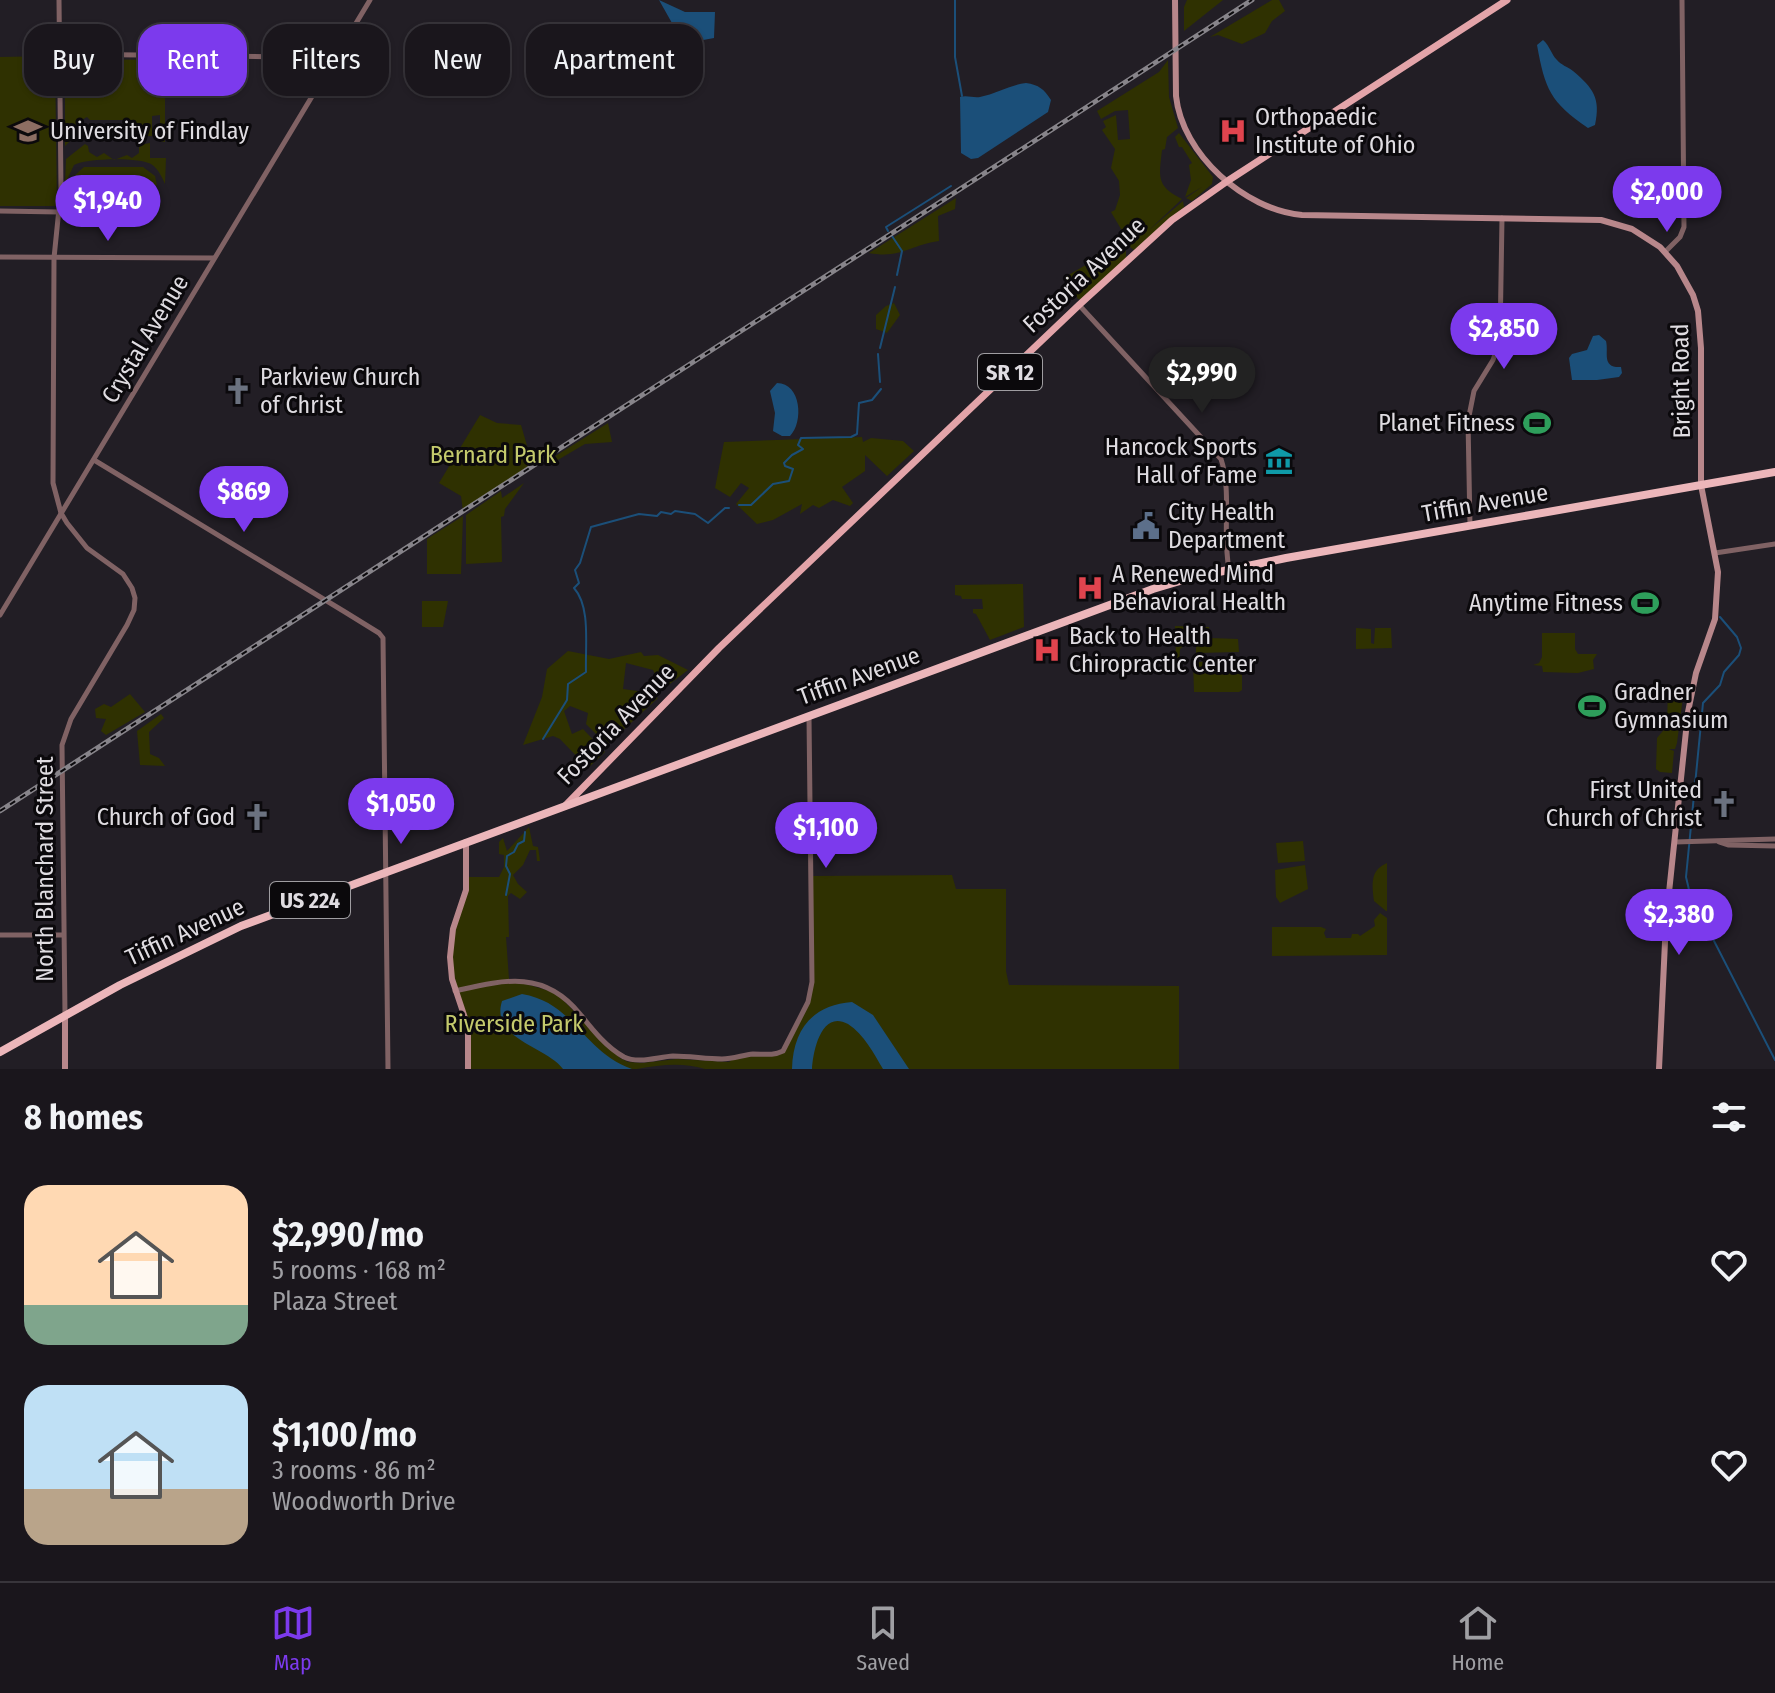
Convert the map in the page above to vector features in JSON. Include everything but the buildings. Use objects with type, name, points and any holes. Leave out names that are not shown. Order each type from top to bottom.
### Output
[{"type":"highway","name":"Tiffin Avenue","points":[[0,1052],[142,973],[241,926],[1153,589],[1229,570],[1775,472]]},
{"type":"main road","name":"Bright Road","points":[[1175,0],[1179,114],[1201,154],[1229,180],[1266,206],[1293,214],[1601,220],[1632,229],[1665,252],[1686,280],[1698,311],[1701,485],[1719,585],[1717,607],[1690,699],[1679,842],[1664,953],[1659,1069]]},
{"type":"main road","name":"Fostoria Avenue","points":[[565,806],[710,656],[1178,215],[1507,0]]},
{"type":"main road","points":[[466,841],[466,890],[450,943],[451,973],[468,1027],[468,1069]]},
{"type":"main road","name":"North Blanchard Street","points":[[65,1015],[65,1069]]},
{"type":"street","name":"North Blanchard Street","points":[[59,0],[59,24]]},
{"type":"street","name":"Crystal Avenue","points":[[356,24],[370,0]]},
{"type":"street","points":[[1665,252],[1680,237],[1684,222],[1682,0]]},
{"type":"street","points":[[122,55],[263,57]]},
{"type":"street","name":"North Blanchard Street","points":[[59,96],[60,212],[54,258],[53,476],[61,513],[87,548],[127,578],[135,604],[127,625],[71,719],[62,745],[65,1015]]},
{"type":"street","name":"Crystal Avenue","points":[[0,615],[313,96]]},
{"type":"street","points":[[0,211],[60,212]]},
{"type":"street","points":[[1470,526],[1468,421],[1472,396],[1495,355],[1500,338],[1502,217]]},
{"type":"street","points":[[0,257],[215,258]]},
{"type":"street","points":[[1079,305],[1219,454],[1224,470],[1225,549],[1229,570]]},
{"type":"street","points":[[94,460],[379,633],[384,647],[388,1069]]},
{"type":"street","points":[[1715,553],[1775,544]]},
{"type":"street","points":[[455,991],[505,979],[545,988],[574,1006],[600,1038],[635,1060],[684,1056],[726,1059],[775,1054],[787,1047],[810,996],[812,982],[809,716]]},
{"type":"street","points":[[1718,842],[1727,839],[1775,839]]},
{"type":"street","points":[[1679,842],[1775,846]]},
{"type":"street","points":[[0,935],[63,935]]},
{"type":"green space","points":[[1187,0],[1223,0],[1184,31]]},
{"type":"green space","points":[[1272,0],[1279,0],[1285,11],[1272,21],[1265,33],[1242,44],[1218,35],[1210,37]]},
{"type":"green space","name":"University of Findlay","points":[[0,57],[24,57],[24,96],[56,96],[55,206],[0,206]]},
{"type":"green space","points":[[122,60],[138,60],[138,96],[165,96],[165,142],[160,141],[160,115],[152,116],[152,136],[142,136],[145,130],[135,129],[132,132],[132,120],[90,120],[87,117],[78,122],[77,134],[65,146],[65,96],[122,96]]},
{"type":"green space","points":[[1168,60],[1169,97],[1178,128],[1167,137],[1165,149],[1162,150],[1160,174],[1167,190],[1182,199],[1148,231],[1183,201],[1184,207],[1134,250],[1121,240],[1121,229],[1111,212],[1115,210],[1120,195],[1119,181],[1111,168],[1115,149],[1102,130],[1106,127],[1103,121],[1116,115],[1118,140],[1130,139],[1128,110],[1115,111],[1101,119],[1097,111],[1159,72]]},
{"type":"green space","points":[[1179,133],[1213,177],[1212,184],[1192,201],[1186,198],[1202,187],[1185,197],[1191,180],[1189,165],[1192,163],[1179,147],[1175,137]]},
{"type":"green space","points":[[150,143],[150,158],[166,158],[165,184],[151,164],[116,159],[127,155],[132,158],[139,153],[139,145]]},
{"type":"green space","points":[[85,144],[89,152],[97,157],[104,153],[113,159],[74,165],[65,184],[66,159]]},
{"type":"green space","points":[[84,167],[143,167],[155,176],[157,185],[73,185],[74,176]]},
{"type":"green space","points":[[956,198],[955,209],[938,216],[939,241],[898,253],[869,253]]},
{"type":"green space","points":[[1120,244],[1126,251],[1126,259],[1078,299],[1065,277],[1096,259],[1096,255]]},
{"type":"green space","points":[[894,303],[900,315],[887,333],[876,329],[876,315]]},
{"type":"green space","name":"Bernard Park","points":[[480,415],[497,423],[521,425],[533,466],[463,511],[461,496],[439,483]]},
{"type":"green space","points":[[608,423],[612,442],[585,444],[551,464],[549,460]]},
{"type":"green space","points":[[862,437],[863,442],[871,438],[903,441],[914,451],[887,476],[865,455],[865,471],[842,487],[853,503],[850,506],[833,500],[819,508],[813,505],[800,514],[802,504],[773,520],[757,524],[736,504],[749,488],[741,483],[730,497],[715,488],[724,442]]},
{"type":"green space","points":[[524,483],[501,517],[502,562],[466,564],[466,515],[501,491],[502,498]]},
{"type":"green space","points":[[463,516],[461,574],[427,574],[427,539]]},
{"type":"green space","points":[[1023,584],[1024,627],[990,640],[973,613],[973,609],[983,609],[982,599],[962,599],[955,595],[955,585]]},
{"type":"green space","points":[[422,601],[448,601],[443,627],[422,627]]},
{"type":"green space","points":[[1175,626],[1209,627],[1210,638],[1238,639],[1239,652],[1196,653],[1196,639],[1204,638],[1204,631],[1183,630],[1183,639],[1187,639],[1187,643],[1180,649],[1179,664],[1174,664]]},
{"type":"green space","points":[[1356,628],[1371,629],[1371,643],[1374,644],[1375,628],[1391,628],[1392,648],[1356,649]]},
{"type":"green space","points":[[1542,633],[1575,633],[1578,654],[1597,654],[1593,660],[1594,669],[1578,673],[1543,672],[1542,666],[1533,665],[1539,663],[1542,657]]},
{"type":"green space","points":[[568,651],[609,659],[641,652],[644,656],[658,655],[688,670],[662,690],[653,670],[626,663],[623,689],[645,692],[658,698],[607,745],[586,724],[588,713],[570,706],[564,711],[572,734],[583,729],[605,752],[588,768],[560,739],[553,736],[523,745],[542,697],[547,669]]},
{"type":"green space","points":[[1242,658],[1242,690],[1194,692],[1193,662],[1240,661]]},
{"type":"green space","points":[[1665,685],[1684,689],[1677,743],[1675,749],[1669,749],[1674,751],[1672,773],[1656,769],[1657,738],[1667,726],[1668,687]]},
{"type":"green space","points":[[130,694],[145,712],[106,735],[101,731],[106,719],[96,718],[95,709],[104,704],[111,707]]},
{"type":"green space","points":[[161,714],[164,718],[149,732],[150,754],[159,758],[165,766],[140,765],[137,731]]},
{"type":"green space","name":"Riverside Park","points":[[529,827],[533,846],[538,847],[540,861],[537,861],[536,850],[530,850],[523,865],[513,875],[527,892],[520,899],[511,893],[508,896],[509,937],[506,937],[509,979],[556,993],[620,1058],[628,1062],[677,1059],[729,1062],[734,1058],[781,1052],[810,996],[812,876],[952,875],[956,889],[1006,889],[1006,971],[1009,985],[1179,986],[1179,1069],[705,1069],[663,1065],[637,1069],[468,1069],[468,1033],[450,957],[466,877],[499,877],[504,867],[504,855],[499,854],[499,842],[503,838],[507,851]]},
{"type":"green space","points":[[1303,841],[1305,861],[1278,863],[1276,843]]},
{"type":"green space","points":[[1387,863],[1386,911],[1374,901],[1373,883],[1375,874]]},
{"type":"green space","points":[[1305,865],[1308,889],[1280,903],[1276,897],[1275,870]]},
{"type":"green space","points":[[1380,913],[1387,918],[1387,955],[1272,956],[1272,927],[1321,927],[1326,929],[1326,938],[1351,938],[1352,934],[1360,936],[1375,926],[1374,920]]},
{"type":"water","points":[[659,0],[685,12],[715,12],[714,38],[703,40],[703,24],[673,24]]},
{"type":"water","points":[[1543,40],[1559,62],[1573,71],[1594,94],[1597,108],[1595,125],[1588,128],[1575,119],[1551,93],[1537,45]]},
{"type":"water","points":[[1026,83],[1038,86],[1048,96],[1051,100],[1048,112],[978,158],[971,159],[961,153],[960,97],[980,97]]},
{"type":"water","points":[[1599,335],[1606,341],[1608,362],[1621,367],[1622,373],[1619,377],[1572,380],[1569,358],[1572,354],[1587,350],[1593,336]]},
{"type":"water","points":[[777,383],[791,389],[798,404],[797,422],[790,436],[773,431],[775,413],[770,391]]},
{"type":"water","points":[[522,994],[555,1007],[601,1051],[632,1069],[563,1069],[504,1025],[502,1001]]},
{"type":"water","points":[[852,1002],[873,1015],[909,1069],[883,1069],[859,1033],[839,1021],[831,1022],[820,1034],[812,1069],[792,1069],[796,1042],[808,1022],[826,1008]]},
{"type":"waterway","points":[[955,0],[955,57],[962,96]]},
{"type":"waterway","points":[[888,231],[886,227],[951,186]]},
{"type":"waterway","points":[[892,236],[902,251],[897,275]]},
{"type":"waterway","points":[[880,348],[895,287]]},
{"type":"waterway","points":[[878,354],[880,382]]},
{"type":"waterway","points":[[739,505],[751,505],[773,484],[789,481],[793,469],[784,463],[803,449],[798,445],[801,438],[851,437],[857,434],[859,403],[872,400],[881,389]]},
{"type":"waterway","points":[[543,739],[567,700],[568,684],[586,672],[585,616],[574,588],[579,583],[575,570],[591,527],[639,514],[657,516],[661,512],[671,514],[675,511],[695,514],[708,523],[729,508]]},
{"type":"waterway","points":[[1720,617],[1737,637],[1741,648],[1739,655],[1724,672],[1720,685],[1703,703],[1686,877],[1690,894],[1775,1060]]},
{"type":"waterway","points":[[506,895],[510,874],[506,866],[507,856],[524,841],[525,832]]},
{"type":"railway","points":[[0,811],[1252,0]]},
{"type":"place","name":"University of Findlay","points":[[28,131]]},
{"type":"place","name":"Orthopaedic Institute of Ohio","points":[[1233,131]]},
{"type":"place","name":"Parkview Church of Christ","points":[[238,391]]},
{"type":"place","name":"Planet Fitness","points":[[1537,423]]},
{"type":"place","name":"Hancock Sports Hall of Fame","points":[[1279,461]]},
{"type":"place","name":"City Health Department","points":[[1146,526]]},
{"type":"place","name":"A Renewed Mind Behavioral Health","points":[[1090,588]]},
{"type":"place","name":"Anytime Fitness","points":[[1645,603]]},
{"type":"place","name":"Back to Health Chiropractic Center","points":[[1047,650]]},
{"type":"place","name":"Gradner Gymnasium","points":[[1592,706]]},
{"type":"place","name":"First United Church of Christ","points":[[1724,804]]},
{"type":"place","name":"Church of God","points":[[257,817]]}]
